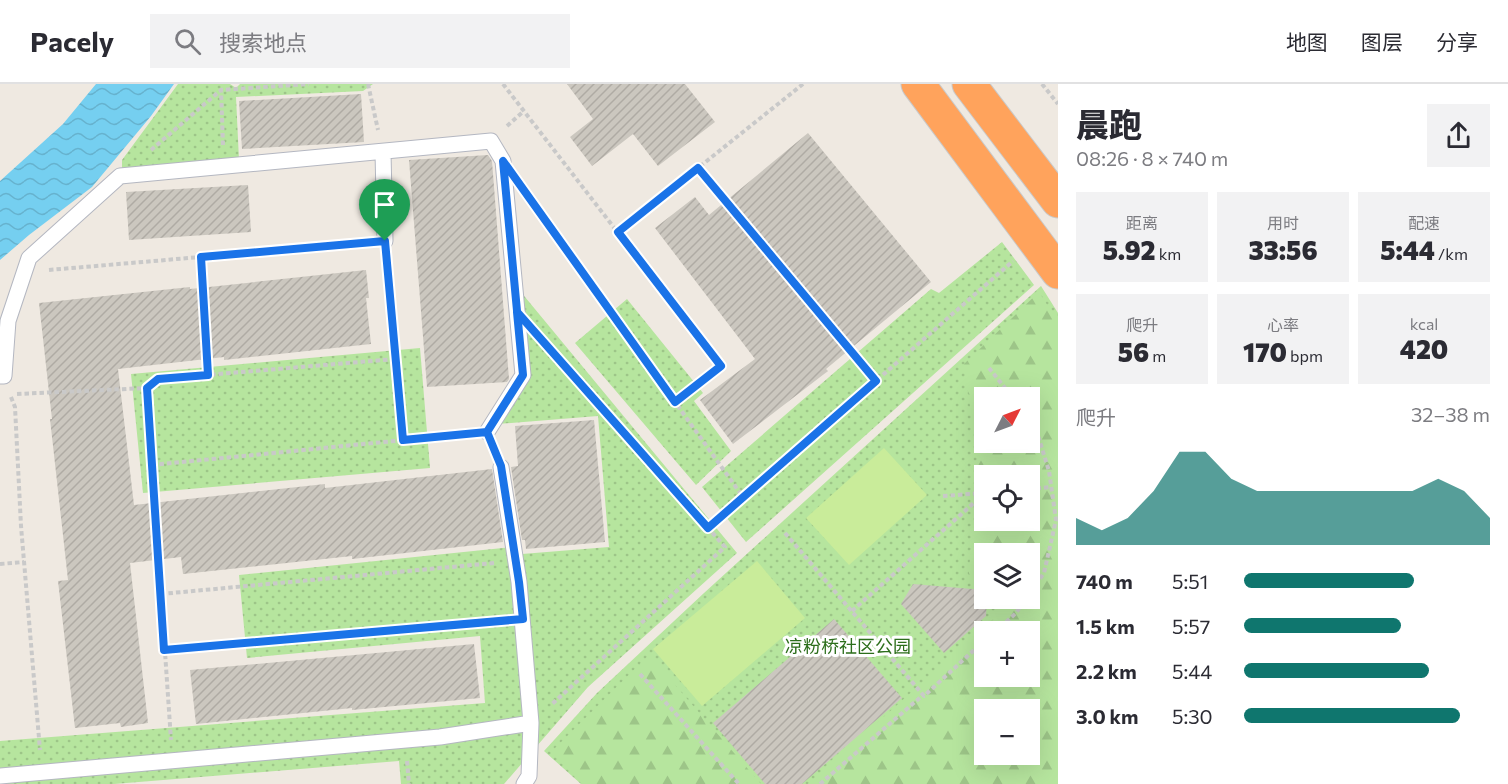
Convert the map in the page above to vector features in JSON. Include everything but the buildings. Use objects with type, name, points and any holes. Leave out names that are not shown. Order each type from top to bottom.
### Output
[{"type":"highway","points":[[918,84],[1058,272]]},
{"type":"highway","points":[[969,84],[1058,201]]},
{"type":"lane","points":[[0,376],[4,376],[8,321],[29,258],[120,176],[491,141],[503,161],[523,375],[487,432]]},
{"type":"lane","points":[[383,152],[385,241]]},
{"type":"lane","points":[[501,466],[519,582],[531,723],[529,776],[524,784]]},
{"type":"lane","points":[[0,776],[440,737],[531,723]]},
{"type":"path","points":[[120,176],[221,90],[249,86],[309,84]]},
{"type":"path","points":[[368,84],[383,152]]},
{"type":"path","points":[[503,84],[721,366],[675,402]]},
{"type":"path","points":[[618,232],[803,84]]},
{"type":"path","points":[[1042,84],[1058,104]]},
{"type":"path","points":[[221,90],[224,166]]},
{"type":"path","points":[[503,161],[743,497]]},
{"type":"path","points":[[698,168],[876,381]]},
{"type":"path","points":[[24,272],[385,241],[403,440]]},
{"type":"path","points":[[708,528],[1021,255]]},
{"type":"path","points":[[201,257],[208,375]]},
{"type":"path","points":[[517,312],[724,548],[531,723]]},
{"type":"path","points":[[42,773],[21,526],[15,407],[11,395],[147,388],[158,379],[396,359]]},
{"type":"path","points":[[989,368],[1004,387]]},
{"type":"path","points":[[147,388],[172,761]]},
{"type":"path","points":[[152,465],[487,432]]},
{"type":"path","points":[[1040,442],[1049,471],[1057,520],[1044,573],[1040,579]]},
{"type":"path","points":[[1040,488],[1051,488]]},
{"type":"path","points":[[943,496],[974,494]]},
{"type":"path","points":[[851,611],[974,503]]},
{"type":"path","points":[[785,533],[923,695]]},
{"type":"path","points":[[161,594],[516,561]]},
{"type":"path","points":[[0,564],[24,562]]},
{"type":"path","points":[[1007,621],[1019,609]]},
{"type":"path","points":[[164,650],[523,619]]},
{"type":"path","points":[[820,784],[974,650]]},
{"type":"path","points":[[640,674],[739,784]]},
{"type":"green space","points":[[178,84],[230,84],[236,88],[240,84],[373,84],[363,91],[236,97],[239,160],[122,170],[122,160]]},
{"type":"green space","points":[[1002,242],[1034,285],[746,542],[702,487],[931,289],[939,293]]},
{"type":"green space","name":"凉粉桥社区公园","points":[[1041,286],[1058,313],[1058,784],[581,784],[544,751],[597,693]]},
{"type":"green space","points":[[520,291],[737,553],[588,687],[504,784],[401,784],[399,761],[114,784],[0,784],[0,741],[485,703],[480,636],[247,658],[239,575],[521,546],[522,554],[609,547],[598,416],[497,424],[528,376]]},
{"type":"green space","points":[[1039,292],[1058,322],[1058,784],[808,784],[974,637],[974,687],[1040,687],[1040,621],[992,621],[995,618],[996,609],[1040,609],[1040,543],[974,543],[974,580],[968,579],[974,519],[974,531],[1040,531],[1040,465],[978,465],[977,453],[1040,453],[1040,387],[974,387],[974,434],[964,364]]},
{"type":"green space","points":[[627,299],[703,393],[694,401],[731,451],[696,485],[575,343]]},
{"type":"green space","points":[[420,348],[430,468],[143,493],[131,374]]},
{"type":"green space","points":[[884,448],[927,495],[849,565],[806,518]]},
{"type":"green space","points":[[757,561],[805,618],[702,706],[653,649]]},
{"type":"green space","points":[[649,655],[761,784],[589,784],[552,751]]},
{"type":"water","points":[[96,84],[174,84],[151,116],[92,187],[0,260],[0,181],[63,124]]},
{"type":"route","points":[[385,241],[201,257],[208,375],[158,379],[147,388],[164,650],[523,619],[501,466],[487,432],[523,375],[517,312],[708,528],[876,381],[698,168],[618,232],[721,366],[675,402],[503,161],[517,312],[523,375],[487,432],[403,440],[385,241]]}]
